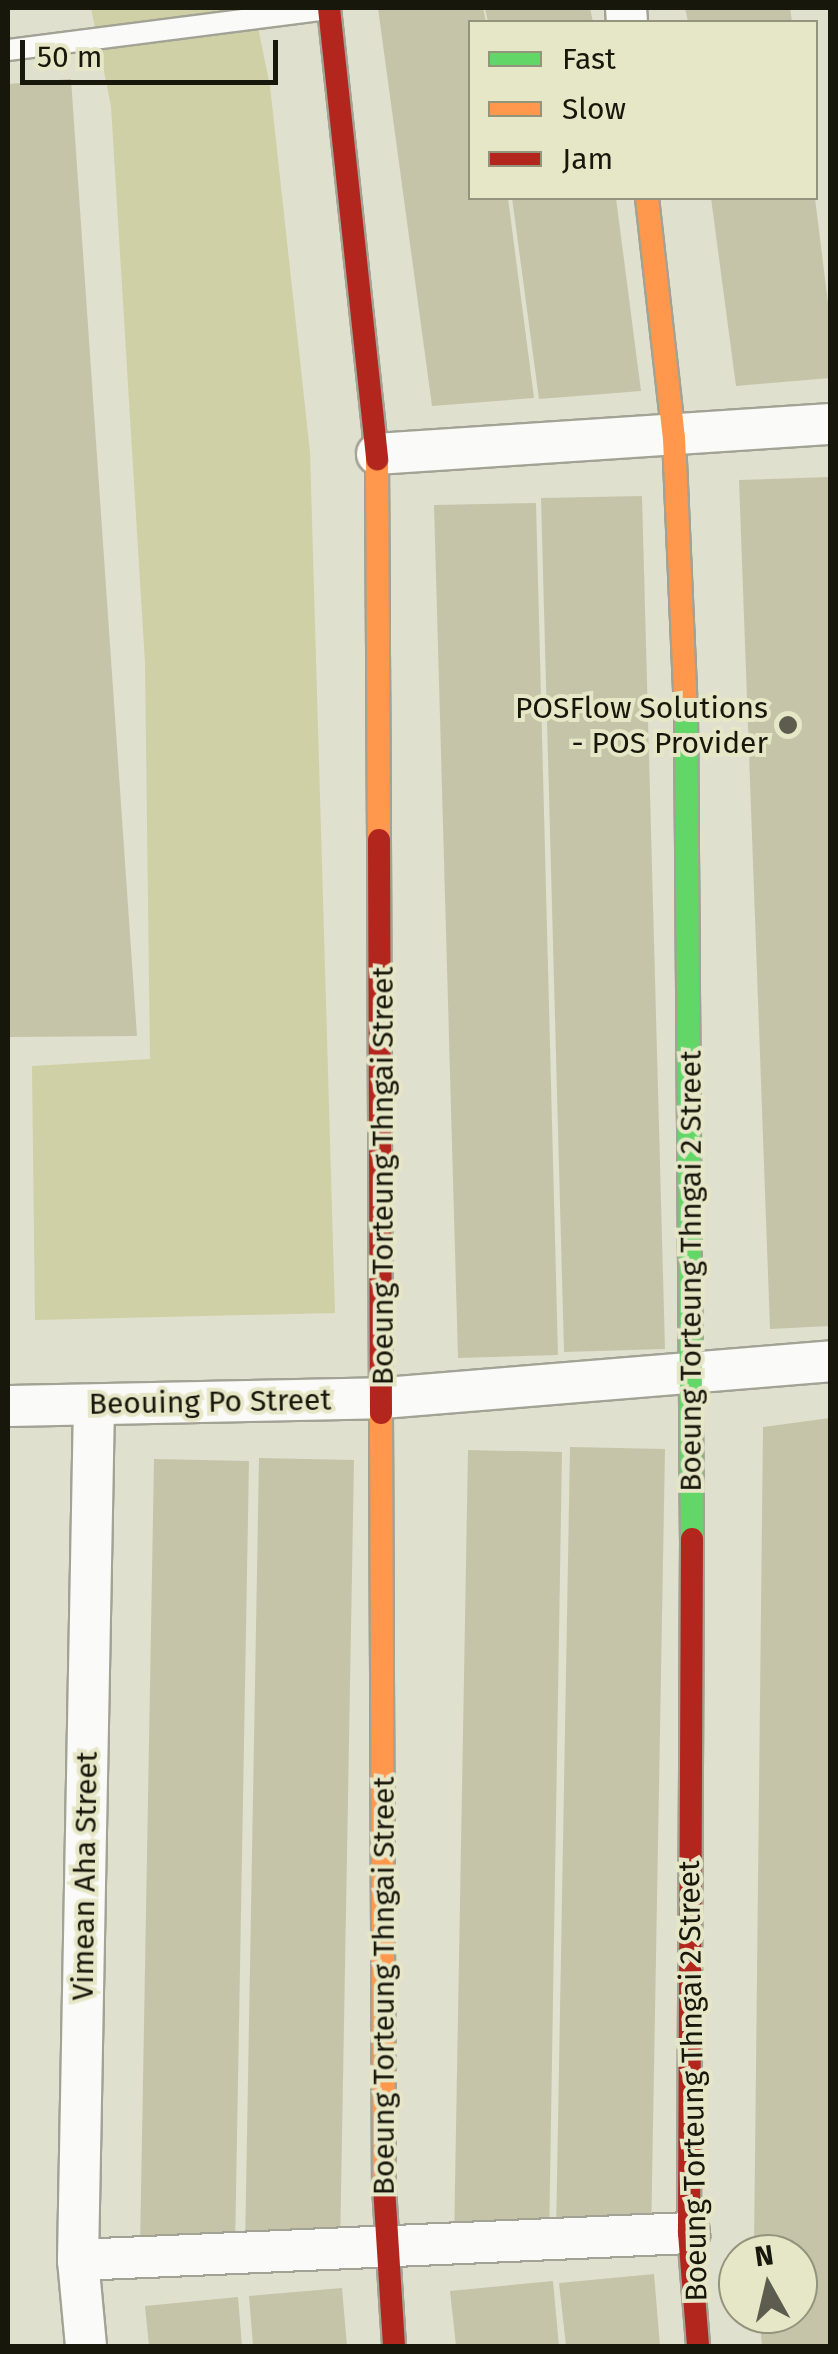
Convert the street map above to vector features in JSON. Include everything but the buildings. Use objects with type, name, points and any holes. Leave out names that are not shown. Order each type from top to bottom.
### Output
[{"type":"street","name":"Boeung Torteung Thngai Street","points":[[329,8],[376,454],[384,1398],[384,2246],[394,2346]]},
{"type":"street","name":"Boeung Torteung Thngai 2 Street","points":[[647,200],[674,438],[685,640],[693,1373],[688,2233],[698,2346]]},
{"type":"street","points":[[376,454],[674,438],[830,424]]},
{"type":"street","name":"Beouing Po Street","points":[[8,1406],[384,1398],[830,1361]]},
{"type":"street","name":"Vimean Aha Street","points":[[86,2346],[78,2260],[94,1404]]},
{"type":"street","points":[[78,2260],[688,2233]]},
{"type":"lane","points":[[8,50],[329,8]]},
{"type":"green space","points":[[91,8],[254,8],[270,86],[310,452],[335,1313],[35,1320],[32,1066],[150,1059],[145,663],[111,106]]},
{"type":"traffic: fast","points":[[686,709],[692,1539]]},
{"type":"traffic: slow","points":[[647,200],[674,438],[686,709]]},
{"type":"traffic: slow","points":[[377,459],[379,840]]},
{"type":"traffic: slow","points":[[381,1413],[384,2187]]},
{"type":"traffic: jam","points":[[329,8],[377,459]]},
{"type":"traffic: jam","points":[[379,840],[381,1413]]},
{"type":"traffic: jam","points":[[692,1539],[689,2233],[698,2346]]},
{"type":"traffic: jam","points":[[384,2187],[394,2346]]},
{"type":"place","name":"POSFlow Solutions - POS Provider","points":[[788,725]]}]
